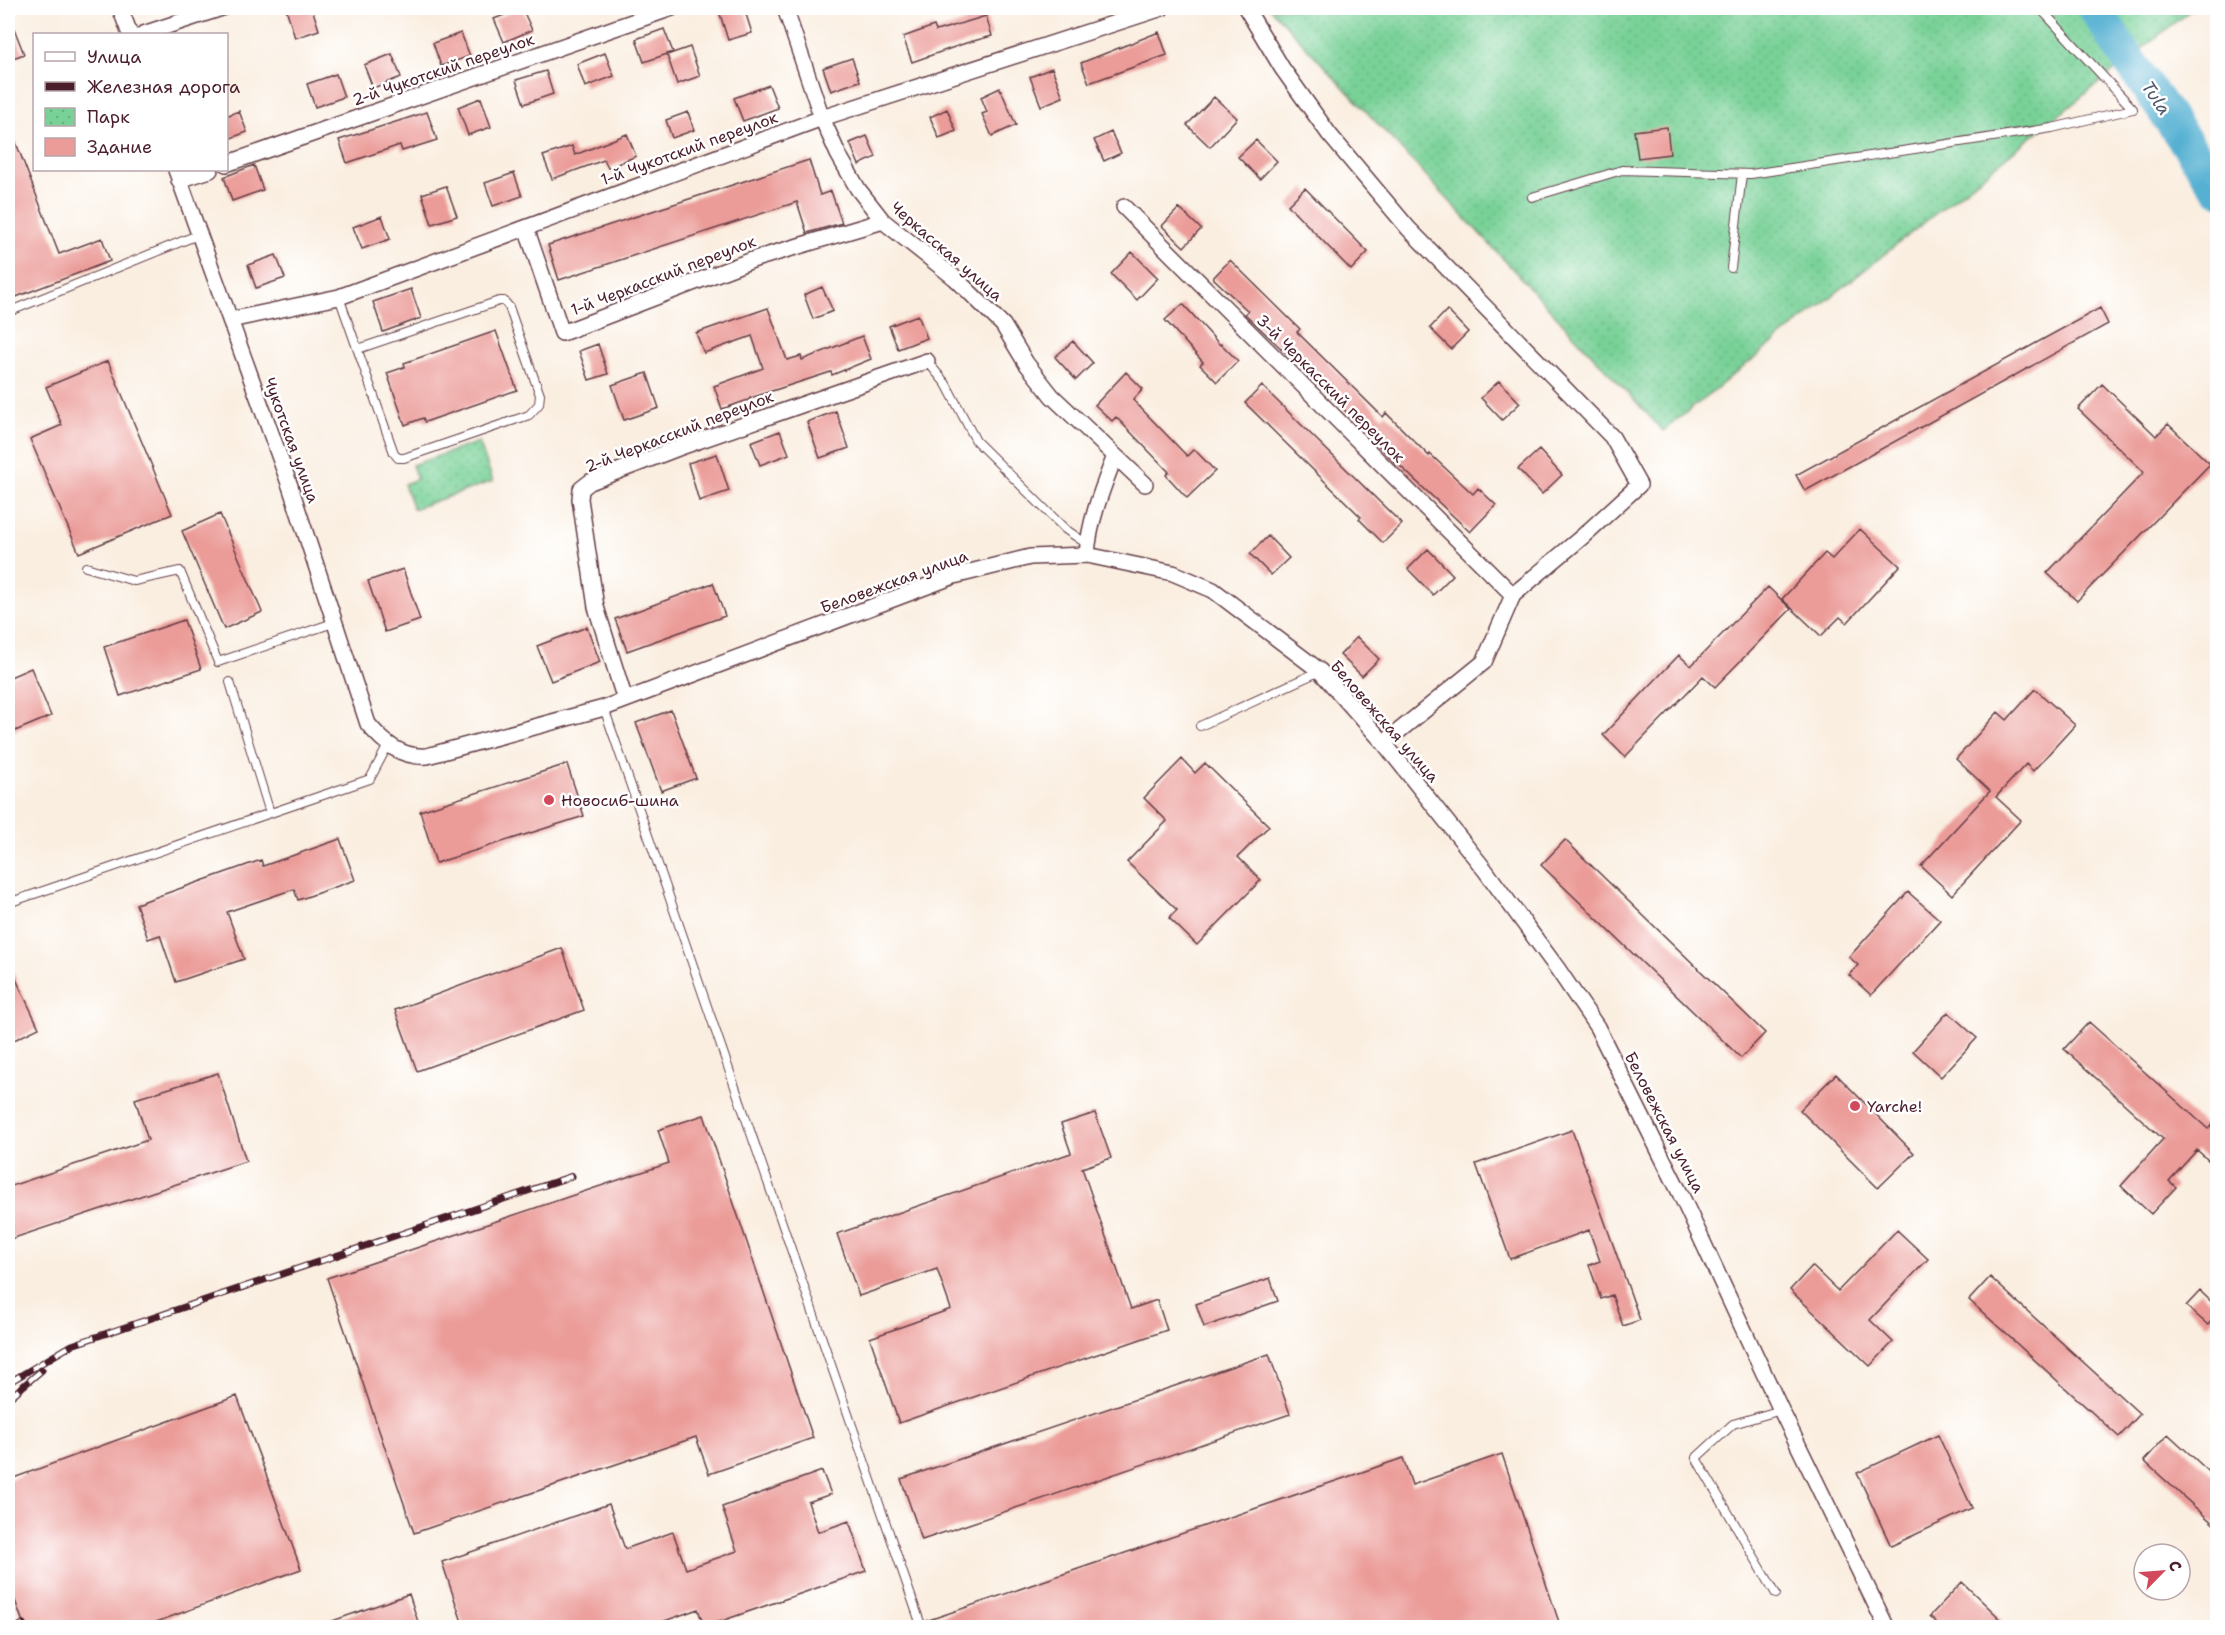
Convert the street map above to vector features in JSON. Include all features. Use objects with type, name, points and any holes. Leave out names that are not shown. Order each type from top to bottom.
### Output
[{"type":"street","points":[[120,8],[130,33]]},
{"type":"street","points":[[145,33],[222,8]]},
{"type":"street","name":"2-й Чукотский переулок","points":[[228,163],[672,8]]},
{"type":"street","name":"Черкасская улица","points":[[784,8],[822,118],[838,154],[858,189],[884,221],[955,279],[1003,325],[1026,363],[1052,396],[1145,484]]},
{"type":"street","name":"1-й Чукотский переулок","points":[[230,320],[339,297],[822,118],[1162,8]]},
{"type":"street","points":[[1246,8],[1282,68],[1329,134],[1408,228],[1612,437],[1639,485],[1513,595],[1484,662],[1384,743]]},
{"type":"street","points":[[178,175],[204,171]]},
{"type":"street","name":"Чукотская улица","points":[[178,175],[290,486],[368,724]]},
{"type":"street","name":"3-й Черкасский переулок","points":[[1124,207],[1513,595]]},
{"type":"street","name":"1-й Черкасский переулок","points":[[526,228],[562,333],[755,259],[884,221]]},
{"type":"street","name":"2-й Черкасский переулок","points":[[625,700],[596,607],[580,499],[581,489],[590,482],[678,448],[927,361]]},
{"type":"street","points":[[1087,550],[1102,491],[1116,456]]},
{"type":"street","name":"Беловежская улица","points":[[368,724],[396,751],[414,757],[427,756],[604,708],[954,576],[1030,557],[1087,550],[1173,573],[1213,590],[1320,671],[1384,743],[1485,870],[1597,1027],[1680,1193],[1781,1410],[1887,1628]]},
{"type":"lane","points":[[1532,197],[1622,170],[1751,174],[2052,128],[2133,109],[2040,8]]},
{"type":"lane","points":[[1731,268],[1742,174]]},
{"type":"lane","points":[[8,312],[200,234]]},
{"type":"lane","points":[[339,297],[394,453],[398,458],[404,458],[529,415],[539,404],[540,395],[509,307],[504,301],[358,349]]},
{"type":"lane","points":[[927,361],[946,384],[976,441],[1087,550]]},
{"type":"lane","points":[[86,567],[134,581],[180,571],[218,662],[336,622]]},
{"type":"lane","points":[[1200,726],[1320,671]]},
{"type":"lane","points":[[230,682],[270,813]]},
{"type":"lane","points":[[604,708],[922,1628]]},
{"type":"lane","points":[[8,903],[370,779],[388,745]]},
{"type":"lane","points":[[1776,1594],[1696,1458],[1733,1424],[1781,1410]]},
{"type":"green space","points":[[1270,8],[2193,8],[1663,431]]},
{"type":"green space","points":[[479,442],[493,481],[413,509],[404,484],[417,479],[412,465]]},
{"type":"building","points":[[286,8],[312,8],[319,30],[295,38]]},
{"type":"building","points":[[522,8],[532,30],[504,42],[494,19]]},
{"type":"building","points":[[744,8],[752,33],[728,40],[719,11]]},
{"type":"building","points":[[8,13],[24,54],[8,60]]},
{"type":"building","points":[[986,16],[992,36],[912,62],[903,37],[934,26],[936,31]]},
{"type":"building","points":[[664,29],[673,52],[644,62],[636,39]]},
{"type":"building","points":[[1159,32],[1167,55],[1089,83],[1081,63]]},
{"type":"building","points":[[461,33],[470,56],[441,66],[433,43]]},
{"type":"building","points":[[690,47],[700,76],[677,84],[667,55]]},
{"type":"building","points":[[605,53],[614,76],[585,87],[577,64]]},
{"type":"building","points":[[392,54],[401,77],[373,88],[364,65]]},
{"type":"building","points":[[852,58],[860,81],[831,91],[823,68]]},
{"type":"building","points":[[1052,68],[1063,97],[1041,106],[1030,77]]},
{"type":"building","points":[[546,71],[553,94],[524,104],[516,80]]},
{"type":"building","points":[[336,74],[344,97],[315,107],[307,84]]},
{"type":"building","points":[[769,85],[778,108],[743,121],[734,98]]},
{"type":"building","points":[[1000,88],[1016,125],[992,136],[982,114],[987,112],[981,97]]},
{"type":"building","points":[[1214,97],[1237,118],[1210,147],[1187,125]]},
{"type":"building","points":[[481,98],[491,127],[468,135],[458,107]]},
{"type":"building","points":[[947,109],[956,131],[939,138],[930,117]]},
{"type":"building","points":[[239,111],[247,132],[228,139],[228,115]]},
{"type":"building","points":[[427,112],[437,140],[402,151],[400,145],[347,163],[339,140]]},
{"type":"building","points":[[688,112],[694,130],[672,138],[666,120]]},
{"type":"building","points":[[8,122],[59,254],[102,238],[110,261],[11,299],[8,288]]},
{"type":"building","points":[[1667,127],[1670,154],[1638,158],[1634,131]]},
{"type":"building","points":[[1111,132],[1121,153],[1104,161],[1094,140]]},
{"type":"building","points":[[627,134],[636,156],[608,168],[604,160],[552,179],[543,156],[572,146],[575,155]]},
{"type":"building","points":[[867,136],[876,157],[859,165],[850,143]]},
{"type":"building","points":[[1256,140],[1277,161],[1260,179],[1238,157]]},
{"type":"building","points":[[809,160],[820,195],[831,191],[842,223],[807,233],[797,202],[559,280],[548,245]]},
{"type":"building","points":[[254,165],[263,190],[232,201],[224,177]]},
{"type":"building","points":[[514,173],[522,196],[493,206],[485,183]]},
{"type":"building","points":[[446,186],[457,216],[432,224],[422,194]]},
{"type":"building","points":[[1305,188],[1368,252],[1351,270],[1288,205]]},
{"type":"building","points":[[1179,208],[1201,229],[1184,247],[1162,226]]},
{"type":"building","points":[[382,216],[390,239],[362,249],[353,227]]},
{"type":"building","points":[[1132,252],[1158,278],[1137,300],[1111,274]]},
{"type":"building","points":[[276,255],[285,278],[256,288],[248,265]]},
{"type":"building","points":[[1230,260],[1300,329],[1297,332],[1383,417],[1386,413],[1429,456],[1430,454],[1473,494],[1478,488],[1496,505],[1470,532],[1397,465],[1332,397],[1245,314],[1248,311],[1213,278]]},
{"type":"building","points":[[822,287],[833,311],[813,319],[804,295]]},
{"type":"building","points":[[411,289],[421,318],[383,332],[373,302]]},
{"type":"building","points":[[1183,304],[1220,345],[1238,361],[1217,382],[1200,365],[1203,362],[1165,320]]},
{"type":"building","points":[[768,308],[787,360],[801,356],[802,360],[862,336],[871,359],[832,375],[831,372],[722,409],[714,386],[763,368],[752,336],[704,353],[696,333]]},
{"type":"building","points":[[2100,308],[2108,324],[1805,491],[1796,475]]},
{"type":"building","points":[[1447,310],[1468,332],[1451,349],[1430,328]]},
{"type":"building","points":[[918,315],[927,338],[898,349],[889,326]]},
{"type":"building","points":[[496,331],[517,390],[425,422],[423,418],[405,425],[387,373],[405,367],[404,363]]},
{"type":"building","points":[[1073,341],[1093,363],[1076,380],[1055,357]]},
{"type":"building","points":[[598,344],[608,374],[589,380],[579,351]]},
{"type":"building","points":[[108,361],[172,514],[79,553],[30,439],[62,425],[46,387]]},
{"type":"building","points":[[1126,372],[1143,389],[1133,400],[1187,456],[1194,449],[1215,471],[1187,498],[1166,475],[1169,472],[1116,417],[1112,421],[1095,405]]},
{"type":"building","points":[[647,373],[659,408],[624,420],[612,385]]},
{"type":"building","points":[[1499,381],[1520,403],[1502,420],[1481,398]]},
{"type":"building","points":[[2102,384],[2156,436],[2168,424],[2210,464],[2077,601],[2047,573],[2144,472],[2078,409]]},
{"type":"building","points":[[1262,386],[1402,524],[1383,543],[1359,519],[1361,517],[1245,403]]},
{"type":"building","points":[[836,411],[849,448],[820,458],[807,422]]},
{"type":"building","points":[[780,431],[789,454],[760,465],[751,442]]},
{"type":"building","points":[[1539,450],[1562,475],[1542,494],[1518,469]]},
{"type":"building","points":[[717,454],[729,491],[699,501],[688,463]]},
{"type":"building","points":[[220,514],[262,612],[224,629],[182,531]]},
{"type":"building","points":[[1860,529],[1900,566],[1847,623],[1840,617],[1821,636],[1782,599],[1825,553],[1832,559]]},
{"type":"building","points":[[1268,536],[1289,558],[1271,575],[1250,554]]},
{"type":"building","points":[[1428,549],[1453,575],[1433,595],[1408,569]]},
{"type":"building","points":[[403,569],[420,620],[385,632],[368,581]]},
{"type":"building","points":[[713,583],[725,616],[627,651],[615,619]]},
{"type":"building","points":[[1768,587],[1791,609],[1715,687],[1703,676],[1625,757],[1603,735],[1679,655],[1691,666]]},
{"type":"building","points":[[184,620],[201,669],[120,696],[104,647]]},
{"type":"building","points":[[587,627],[600,662],[551,681],[537,646]]},
{"type":"building","points":[[1357,637],[1379,659],[1362,676],[1340,655]]},
{"type":"building","points":[[31,668],[51,716],[8,734],[8,678]]},
{"type":"building","points":[[2035,689],[2075,725],[2033,771],[2026,764],[1996,797],[2021,820],[1952,895],[1921,866],[1990,791],[1956,759],[1998,712],[2007,720]]},
{"type":"building","points":[[671,710],[696,778],[661,791],[636,723]]},
{"type":"building","points":[[1182,759],[1195,773],[1205,763],[1269,826],[1238,857],[1261,880],[1197,945],[1169,918],[1177,910],[1127,862],[1167,821],[1144,798]]},
{"type":"building","points":[[567,764],[584,816],[436,863],[420,811]]},
{"type":"building","points":[[340,839],[355,880],[298,900],[294,889],[227,912],[244,959],[176,982],[160,935],[148,939],[136,904],[261,860],[263,866]]},
{"type":"building","points":[[1565,840],[1765,1033],[1741,1058],[1541,865]]},
{"type":"building","points":[[1908,892],[1940,920],[1871,995],[1849,975],[1858,965],[1849,957]]},
{"type":"building","points":[[562,948],[584,1010],[417,1071],[395,1010]]},
{"type":"building","points":[[8,962],[39,1028],[8,1043]]},
{"type":"building","points":[[1948,1012],[1977,1038],[1941,1077],[1913,1051]]},
{"type":"building","points":[[2089,1022],[2208,1129],[2217,1119],[2217,1168],[2197,1150],[2169,1181],[2176,1187],[2151,1214],[2121,1186],[2163,1139],[2064,1049]]},
{"type":"building","points":[[218,1073],[246,1161],[8,1240],[8,1187],[148,1140],[135,1099]]},
{"type":"building","points":[[1836,1074],[1914,1153],[1878,1188],[1800,1110]]},
{"type":"building","points":[[1095,1113],[1111,1158],[1082,1168],[1131,1309],[1157,1300],[1167,1330],[899,1423],[870,1338],[951,1309],[937,1269],[859,1296],[837,1234],[1071,1153],[1061,1124]]},
{"type":"building","points":[[704,1115],[813,1438],[709,1474],[696,1437],[414,1533],[327,1278],[669,1163],[658,1130]]},
{"type":"building","points":[[1572,1130],[1640,1320],[1623,1326],[1612,1295],[1601,1299],[1589,1265],[1600,1261],[1589,1230],[1510,1259],[1476,1164]]},
{"type":"building","points":[[1897,1230],[1928,1259],[1870,1320],[1893,1342],[1870,1366],[1790,1290],[1812,1266],[1838,1291]]},
{"type":"building","points":[[1990,1277],[2140,1414],[2119,1437],[1969,1300]]},
{"type":"building","points":[[1270,1278],[1278,1301],[1204,1327],[1196,1304]]},
{"type":"building","points":[[2200,1291],[2217,1307],[2217,1314],[2208,1325],[2186,1306]]},
{"type":"building","points":[[1269,1354],[1290,1414],[922,1540],[901,1479]]},
{"type":"building","points":[[237,1396],[301,1569],[140,1628],[25,1628],[8,1581],[8,1480]]},
{"type":"building","points":[[2168,1434],[2217,1479],[2217,1527],[2144,1461]]},
{"type":"building","points":[[1938,1435],[1972,1508],[1891,1546],[1857,1473]]},
{"type":"building","points":[[1502,1454],[1561,1628],[928,1628],[926,1621],[1403,1458],[1412,1485]]},
{"type":"building","points":[[822,1471],[831,1494],[808,1502],[818,1532],[849,1521],[866,1571],[704,1627],[698,1609],[656,1624],[657,1628],[464,1628],[442,1562],[609,1504],[625,1549],[673,1532],[686,1569],[737,1551],[722,1507]]},
{"type":"building","points":[[1962,1582],[2010,1628],[1942,1628],[1930,1616]]},
{"type":"building","points":[[409,1594],[420,1628],[321,1628],[321,1625]]},
{"type":"waterway","name":"Tula","points":[[2095,8],[2120,48],[2218,188]]},
{"type":"railway","points":[[8,1383],[72,1345],[572,1176]]},
{"type":"railway","points":[[8,1399],[42,1370]]},
{"type":"railway","points":[[16,1628],[23,1624]]},
{"type":"place","name":"Новосиб-шина","points":[[549,800]]},
{"type":"place","name":"Yarche!","points":[[1855,1106]]}]
